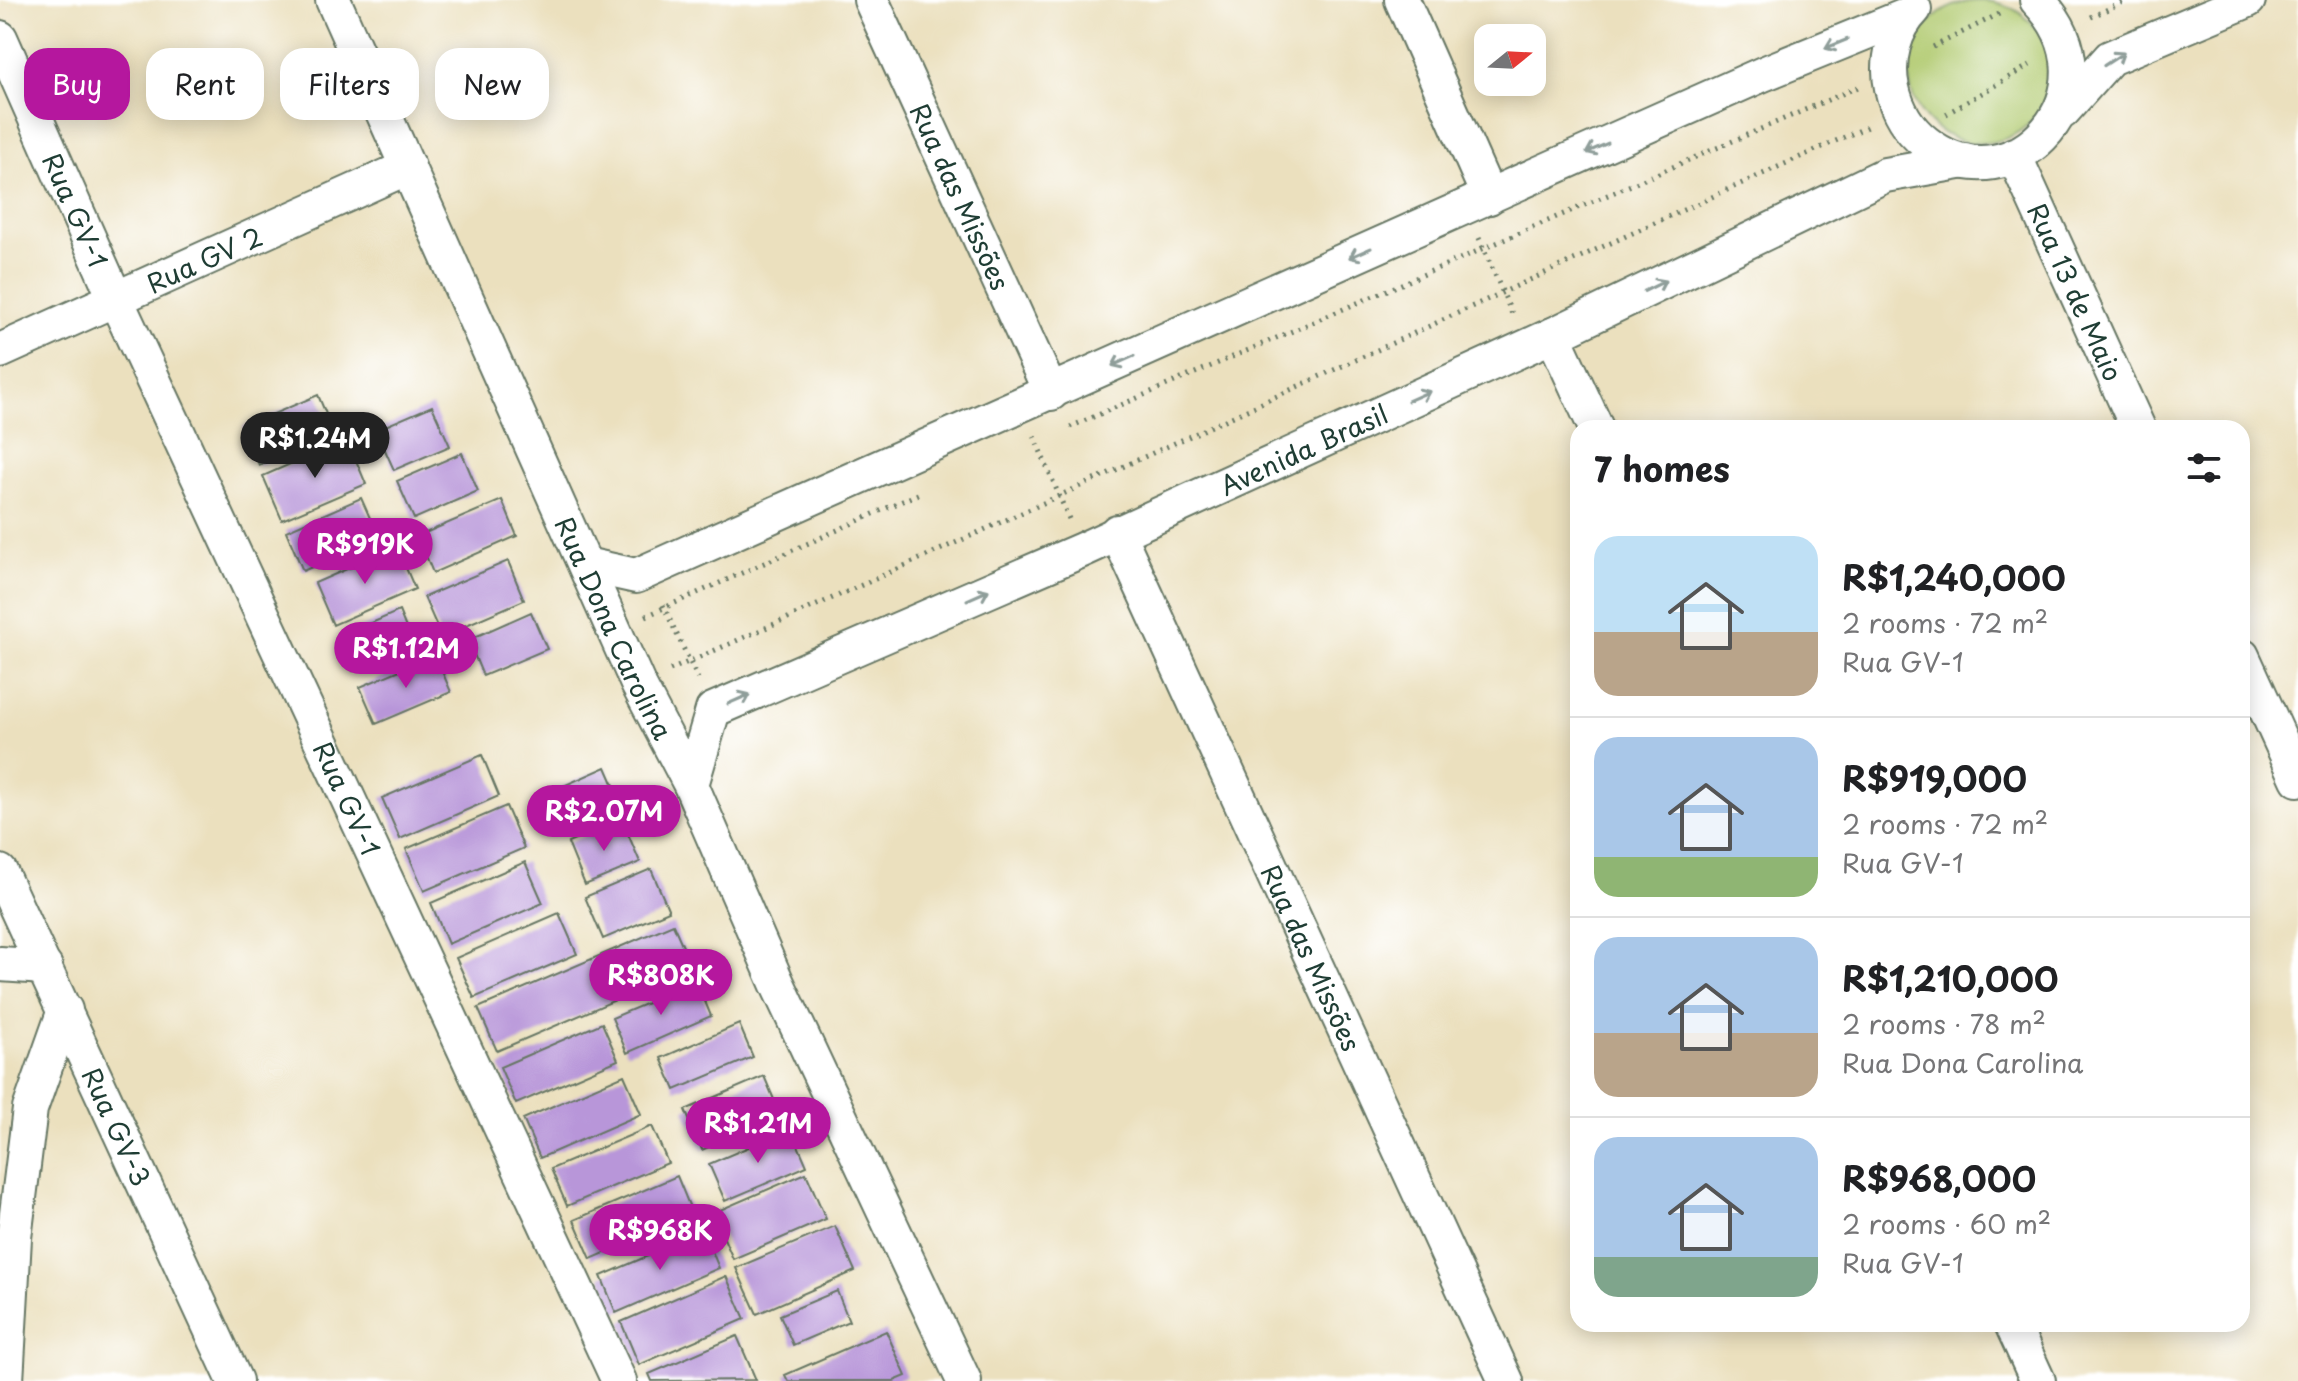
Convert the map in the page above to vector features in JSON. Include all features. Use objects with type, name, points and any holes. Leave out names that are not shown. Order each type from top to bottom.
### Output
[{"type":"street","name":"Rua Dona Carolina","points":[[333,0],[638,684],[691,785],[777,983],[964,1381]]},
{"type":"street","name":"Rua das Missões","points":[[871,0],[1036,400]]},
{"type":"street","points":[[1402,0],[1477,201]]},
{"type":"street","points":[[2014,155],[2041,139],[2110,58],[2248,0]]},
{"type":"street","points":[[2024,4],[2060,29],[2069,57],[2070,86],[2060,114]]},
{"type":"street","points":[[586,565],[636,576],[649,571],[1915,8]]},
{"type":"street","points":[[1915,8],[1893,43],[1889,74],[1896,105],[1912,131],[1936,151],[1965,161]]},
{"type":"street","name":"Rua GV-1","points":[[0,38],[116,300],[619,1381]]},
{"type":"street","name":"Avenida Brasil","points":[[713,710],[1082,550],[1540,341],[1885,175],[1965,161],[1990,162],[2014,155]]},
{"type":"street","name":"Rua 13 de Maio","points":[[2014,155],[2134,420]]},
{"type":"street","name":"Rua GV 2","points":[[0,351],[408,167]]},
{"type":"street","points":[[1540,341],[1591,420]]},
{"type":"street","name":"Rua das Missões","points":[[1117,532],[1506,1381]]},
{"type":"street","points":[[2250,674],[2298,779]]},
{"type":"street","points":[[691,785],[713,710]]},
{"type":"street","name":"Rua GV-3","points":[[0,872],[235,1381]]},
{"type":"street","points":[[0,964],[45,967]]},
{"type":"street","points":[[6,1381],[14,1238],[30,1109],[65,1010]]},
{"type":"street","points":[[2016,1332],[2038,1381]]},
{"type":"path","points":[[638,684],[1060,498],[1501,291],[1877,123],[1930,123],[2002,84],[2049,52],[2060,29],[2127,0]]},
{"type":"path","points":[[1065,429],[1889,74],[1910,59],[2024,4]]},
{"type":"path","points":[[1477,201],[1483,248],[1501,291],[1540,341]]},
{"type":"path","points":[[1036,400],[1036,441],[1082,550]]},
{"type":"path","points":[[1022,447],[1050,435]]},
{"type":"path","points":[[614,631],[922,492]]},
{"type":"path","points":[[649,571],[713,710]]},
{"type":"green space","points":[[1980,1],[2007,6],[2030,22],[2046,45],[2051,72],[2046,99],[2030,122],[2007,138],[1980,143],[1953,138],[1930,122],[1914,99],[1909,72],[1914,45],[1930,22],[1953,6]]},
{"type":"building","points":[[318,395],[334,433],[259,465],[243,427]]},
{"type":"building","points":[[432,406],[450,446],[394,470],[376,430]]},
{"type":"building","points":[[347,439],[366,484],[282,520],[263,476]]},
{"type":"building","points":[[462,453],[478,491],[414,519],[397,481]]},
{"type":"building","points":[[361,498],[379,538],[303,571],[286,531]]},
{"type":"building","points":[[502,500],[517,536],[433,573],[418,536]]},
{"type":"building","points":[[397,547],[415,589],[333,625],[315,583]]},
{"type":"building","points":[[508,561],[524,600],[441,636],[424,597]]},
{"type":"building","points":[[399,611],[413,645],[353,671],[339,637]]},
{"type":"building","points":[[531,612],[547,649],[483,676],[468,640]]},
{"type":"building","points":[[435,655],[451,692],[376,724],[360,687]]},
{"type":"building","points":[[482,755],[499,796],[400,839],[382,798]]},
{"type":"building","points":[[606,767],[623,806],[559,833],[543,795]]},
{"type":"building","points":[[506,806],[524,848],[424,891],[406,849]]},
{"type":"building","points":[[622,820],[640,862],[585,885],[568,843]]},
{"type":"building","points":[[525,862],[543,903],[448,944],[431,903]]},
{"type":"building","points":[[651,869],[669,911],[603,939],[585,897]]},
{"type":"building","points":[[559,913],[577,954],[474,998],[456,958]]},
{"type":"building","points":[[673,924],[692,967],[497,1051],[478,1008]]},
{"type":"building","points":[[697,982],[711,1016],[627,1053],[612,1018]]},
{"type":"building","points":[[602,1023],[618,1060],[516,1104],[500,1067]]},
{"type":"building","points":[[739,1024],[753,1057],[675,1090],[661,1058]]},
{"type":"building","points":[[624,1075],[641,1114],[540,1158],[523,1119]]},
{"type":"building","points":[[764,1076],[781,1116],[702,1150],[685,1110]]},
{"type":"building","points":[[652,1126],[668,1163],[567,1206],[551,1169]]},
{"type":"building","points":[[791,1129],[807,1166],[725,1201],[709,1164]]},
{"type":"building","points":[[806,1173],[826,1219],[733,1259],[713,1213]]},
{"type":"building","points":[[677,1176],[693,1215],[591,1259],[574,1220]]},
{"type":"building","points":[[835,1226],[855,1271],[757,1314],[736,1268]]},
{"type":"building","points":[[704,1232],[719,1268],[616,1313],[601,1276]]},
{"type":"building","points":[[726,1276],[745,1319],[639,1365],[621,1322]]},
{"type":"building","points":[[837,1291],[849,1321],[793,1345],[780,1315]]},
{"type":"building","points":[[886,1331],[906,1376],[894,1381],[788,1381],[785,1375]]},
{"type":"building","points":[[737,1336],[756,1380],[652,1381],[649,1374]]}]
